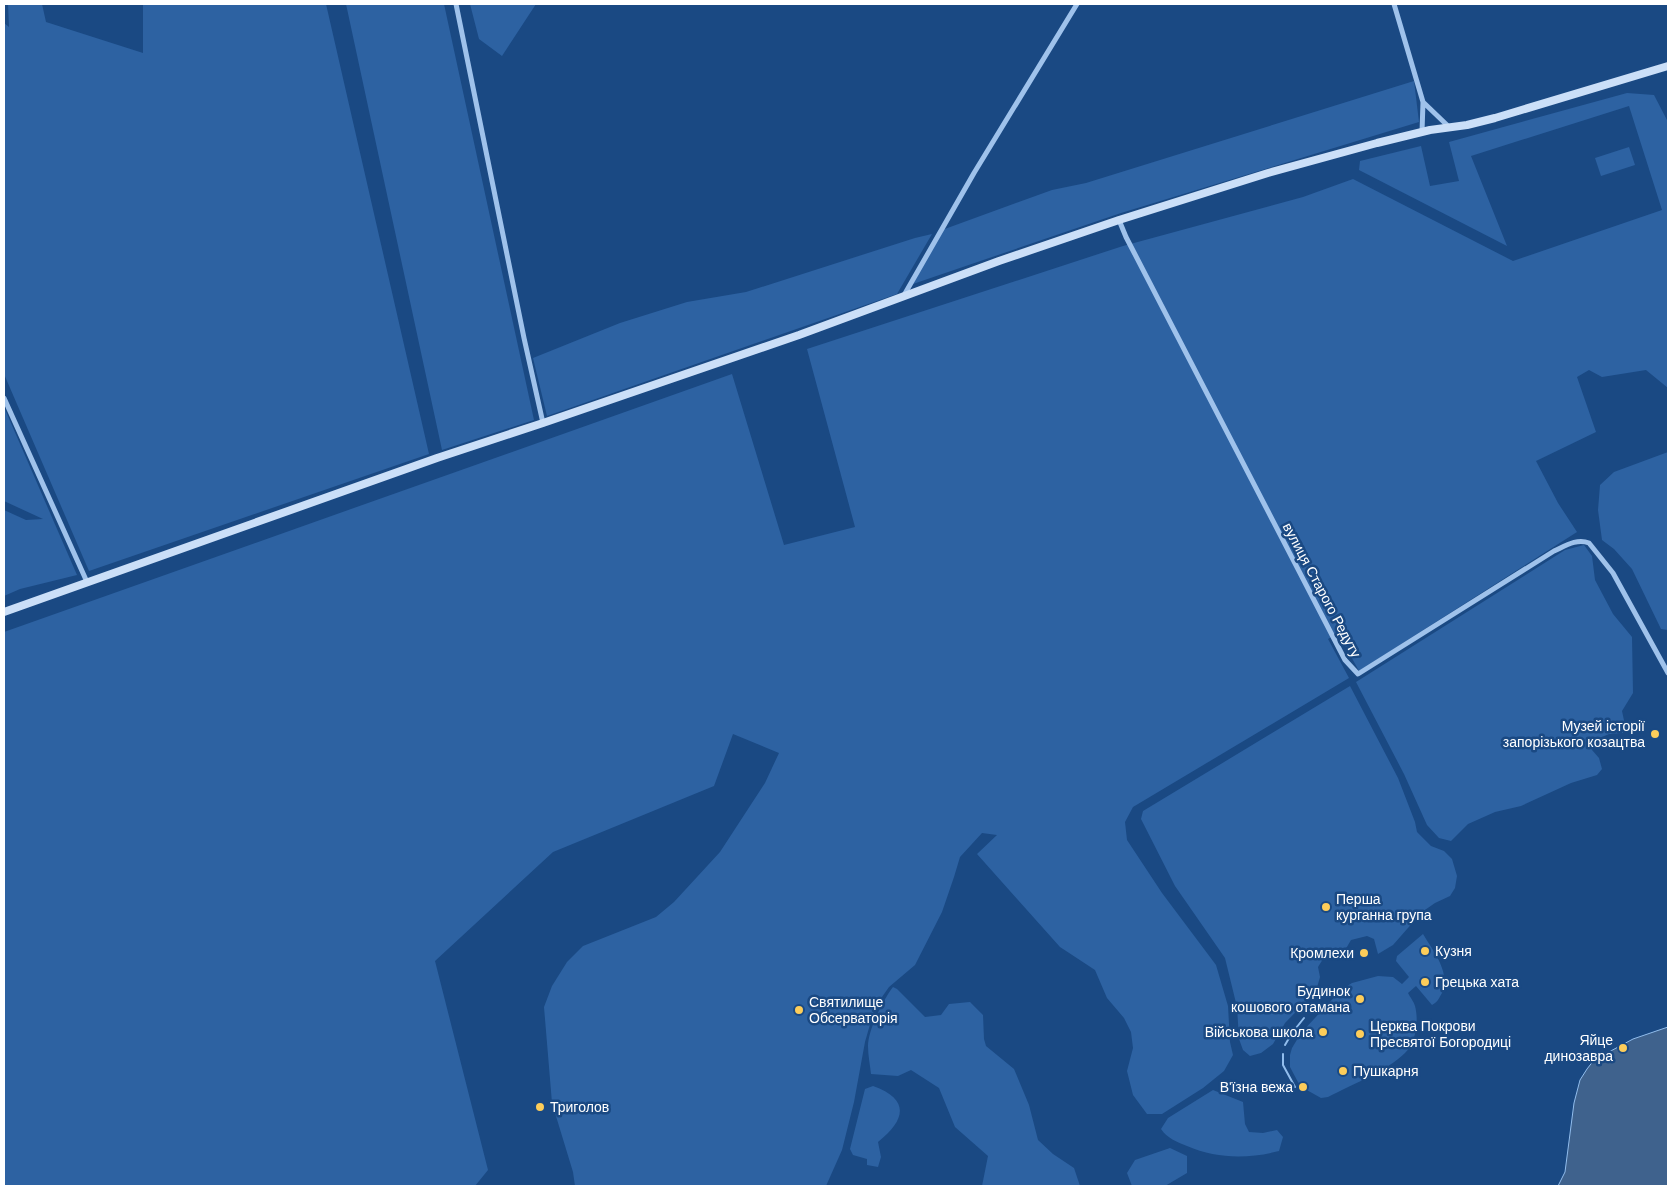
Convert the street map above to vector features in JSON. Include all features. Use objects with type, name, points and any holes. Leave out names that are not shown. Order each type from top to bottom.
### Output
[{"type":"main road","points":[[4,612],[437,458],[799,335],[999,261],[1119,220],[1268,173],[1422,132],[1467,125],[1524,110],[1668,66]]},
{"type":"street","points":[[456,4],[527,356],[543,423]]},
{"type":"street","points":[[903,297],[974,173],[1077,4]]},
{"type":"street","points":[[1394,4],[1423,102],[1422,132]]},
{"type":"street","points":[[1423,102],[1449,127]]},
{"type":"street","name":"вулиця Старого Редуту","points":[[1119,220],[1126,237],[1345,660],[1358,674],[1554,552],[1570,543],[1584,541],[1589,542],[1613,573],[1668,672]]},
{"type":"street","points":[[4,398],[87,582]]},
{"type":"shaded area","points":[[8,4],[42,4],[46,22],[143,53],[143,4],[326,4],[429,454],[89,571],[4,374],[4,23],[9,27]]},
{"type":"shaded area","points":[[346,4],[444,4],[534,420],[442,450]]},
{"type":"shaded area","points":[[470,4],[536,4],[502,56],[479,39]]},
{"type":"shaded area","points":[[1414,81],[1419,122],[1121,213],[913,284],[942,230],[1052,190],[1086,183]]},
{"type":"shaded area","points":[[1627,93],[1654,95],[1668,122],[1668,388],[1646,370],[1602,377],[1589,370],[1577,377],[1596,432],[1536,461],[1558,503],[1577,532],[1359,671],[1338,633],[1328,639],[1349,678],[1133,807],[1125,822],[1127,840],[1162,893],[1216,965],[1228,1006],[1230,1042],[1233,1055],[1224,1071],[1203,1088],[1162,1114],[1147,1114],[1133,1095],[1127,1071],[1133,1048],[1131,1032],[1124,1018],[1107,998],[1095,970],[1060,947],[977,854],[997,835],[982,833],[960,857],[942,912],[915,965],[889,987],[875,1007],[865,1042],[854,1102],[842,1150],[826,1186],[575,1186],[573,1172],[552,1103],[544,1007],[552,986],[567,962],[583,946],[656,917],[674,902],[720,852],[765,783],[779,753],[733,734],[714,786],[553,852],[435,961],[488,1170],[475,1186],[4,1186],[4,632],[732,374],[784,545],[855,527],[807,349],[1123,246],[1303,197],[1353,179],[1513,261],[1662,210],[1629,106],[1471,156],[1507,246],[1359,170],[1360,161],[1421,146],[1430,186],[1459,181],[1449,142]]},
{"type":"shaded area","points":[[1629,147],[1635,165],[1601,176],[1595,158]]},
{"type":"shaded area","points":[[932,234],[897,294],[547,416],[533,358],[620,323],[687,302],[746,292]]},
{"type":"shaded area","points":[[4,407],[77,575],[20,589],[4,596],[4,510],[26,520],[43,519],[4,501]]},
{"type":"shaded area","points":[[1668,452],[1668,630],[1661,629],[1632,569],[1614,549],[1602,540],[1598,510],[1600,485],[1614,472]]},
{"type":"shaded area","points":[[1584,545],[1592,556],[1595,580],[1613,614],[1632,637],[1633,693],[1622,711],[1625,725],[1623,733],[1609,734],[1595,740],[1592,750],[1599,758],[1602,769],[1597,775],[1571,783],[1521,806],[1495,812],[1468,824],[1451,841],[1439,838],[1427,825],[1404,774],[1356,682],[1565,550]]},
{"type":"shaded area","points":[[1350,686],[1398,778],[1417,832],[1431,846],[1444,851],[1452,859],[1457,876],[1455,888],[1450,896],[1422,912],[1393,945],[1378,954],[1374,939],[1367,936],[1351,940],[1341,957],[1323,959],[1318,967],[1320,977],[1316,991],[1285,1023],[1273,1044],[1261,1053],[1250,1056],[1243,1050],[1239,1039],[1237,1007],[1225,958],[1175,886],[1141,819],[1143,811]]},
{"type":"shaded area","points":[[1423,934],[1440,962],[1443,970],[1444,985],[1436,1003],[1432,1005],[1416,986],[1408,993],[1414,1004],[1417,1018],[1416,1031],[1409,1049],[1379,1072],[1328,1097],[1321,1098],[1305,1089],[1303,1091],[1298,1086],[1299,1084],[1290,1067],[1292,1048],[1301,1033],[1341,990],[1352,983],[1378,976],[1393,977],[1402,984],[1409,977],[1396,961],[1397,956]]},
{"type":"shaded area","points":[[893,987],[925,1017],[941,1015],[949,1004],[970,1002],[983,1015],[986,1046],[1014,1069],[1029,1105],[1038,1140],[1053,1154],[1074,1168],[1080,1186],[982,1186],[988,1156],[955,1127],[939,1088],[911,1070],[898,1076],[871,1074],[868,1046],[870,1032],[885,999]]},
{"type":"shaded area","points":[[1668,1027],[1668,1186],[1558,1186],[1565,1172],[1574,1103],[1580,1080],[1587,1069],[1594,1060],[1633,1039]]},
{"type":"shaded area","points":[[873,1086],[893,1097],[900,1111],[894,1126],[878,1142],[881,1157],[878,1167],[867,1165],[867,1159],[853,1155],[850,1149],[865,1089]]},
{"type":"shaded area","points":[[1213,1090],[1243,1102],[1245,1124],[1249,1132],[1263,1133],[1277,1130],[1283,1137],[1279,1151],[1244,1156],[1221,1155],[1187,1146],[1163,1132],[1161,1129],[1168,1118]]},
{"type":"shaded area","points":[[1170,1148],[1187,1156],[1187,1173],[1165,1186],[1132,1186],[1127,1173],[1135,1160]]},
{"type":"waterway","points":[[1285,1045],[1304,1018]]},
{"type":"waterway","points":[[1283,1054],[1283,1065],[1295,1087]]},
{"type":"place","name":"Музей історії запорізького козацтва","points":[[1655,734]]},
{"type":"place","name":"Перша курганна група","points":[[1326,907]]},
{"type":"place","name":"Кузня","points":[[1425,951]]},
{"type":"place","name":"Кромлехи","points":[[1364,953]]},
{"type":"place","name":"Грецька хата","points":[[1425,982]]},
{"type":"place","name":"Будинок кошового отамана","points":[[1360,999]]},
{"type":"place","name":"Святилище Обсерваторія","points":[[799,1010]]},
{"type":"place","name":"Військова школа","points":[[1323,1032]]},
{"type":"place","name":"Церква Покрови Пресвятої Богородиці","points":[[1360,1034]]},
{"type":"place","name":"Яйце динозавра","points":[[1623,1048]]},
{"type":"place","name":"Пушкарня","points":[[1343,1071]]},
{"type":"place","name":"В'їзна вежа","points":[[1303,1087]]},
{"type":"place","name":"Триголов","points":[[540,1107]]}]
